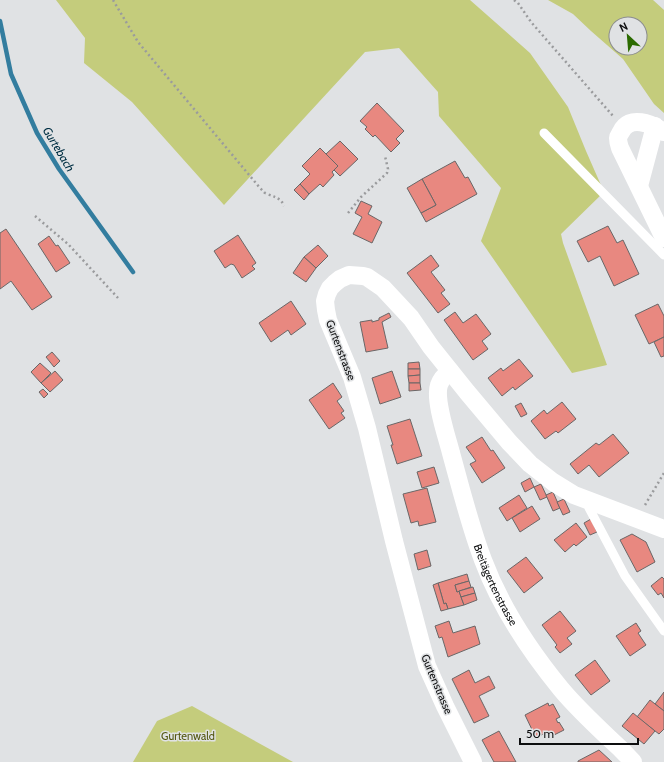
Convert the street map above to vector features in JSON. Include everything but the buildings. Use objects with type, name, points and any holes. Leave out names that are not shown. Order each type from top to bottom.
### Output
[{"type":"street","points":[[639,186],[660,129],[637,121],[623,127],[618,138],[620,148],[664,238]]},
{"type":"street","name":"Gurtenstrasse","points":[[473,762],[427,666],[394,541],[367,428],[352,377],[328,320],[325,301],[330,288],[340,279],[350,275],[363,276],[383,288],[411,318],[450,371],[509,442],[530,464],[553,482],[574,495],[664,529]]},
{"type":"street","name":"Breitägertenstrasse","points":[[450,371],[442,379],[438,390],[438,398],[442,420],[483,562],[514,625],[528,645],[562,689],[585,715],[634,762]]},
{"type":"lane","points":[[544,133],[664,255]]},
{"type":"lane","points":[[589,501],[589,508],[625,576],[664,631]]},
{"type":"path","points":[[113,0],[138,42],[260,188],[265,192],[279,198],[284,206]]},
{"type":"path","points":[[514,0],[518,3],[531,22],[623,127]]},
{"type":"path","points":[[348,213],[361,197],[387,173],[388,169],[384,156]]},
{"type":"path","points":[[35,216],[68,244],[118,298]]},
{"type":"path","points":[[646,522],[650,509],[645,506],[664,472]]},
{"type":"green space","points":[[56,0],[470,0],[530,53],[568,107],[604,192],[561,234],[607,365],[572,373],[481,241],[501,188],[439,116],[438,92],[399,48],[365,52],[224,205],[132,102],[84,63],[85,38]]},
{"type":"green space","points":[[548,0],[653,0],[664,10],[664,113],[654,104],[620,56],[648,56],[648,16],[608,16],[608,46],[573,14]]},
{"type":"green space","name":"Gurtenwald","points":[[192,706],[293,762],[133,762],[157,721]]},
{"type":"waterway","name":"Gurtebach","points":[[0,21],[11,74],[37,133],[59,169],[133,272]]}]
